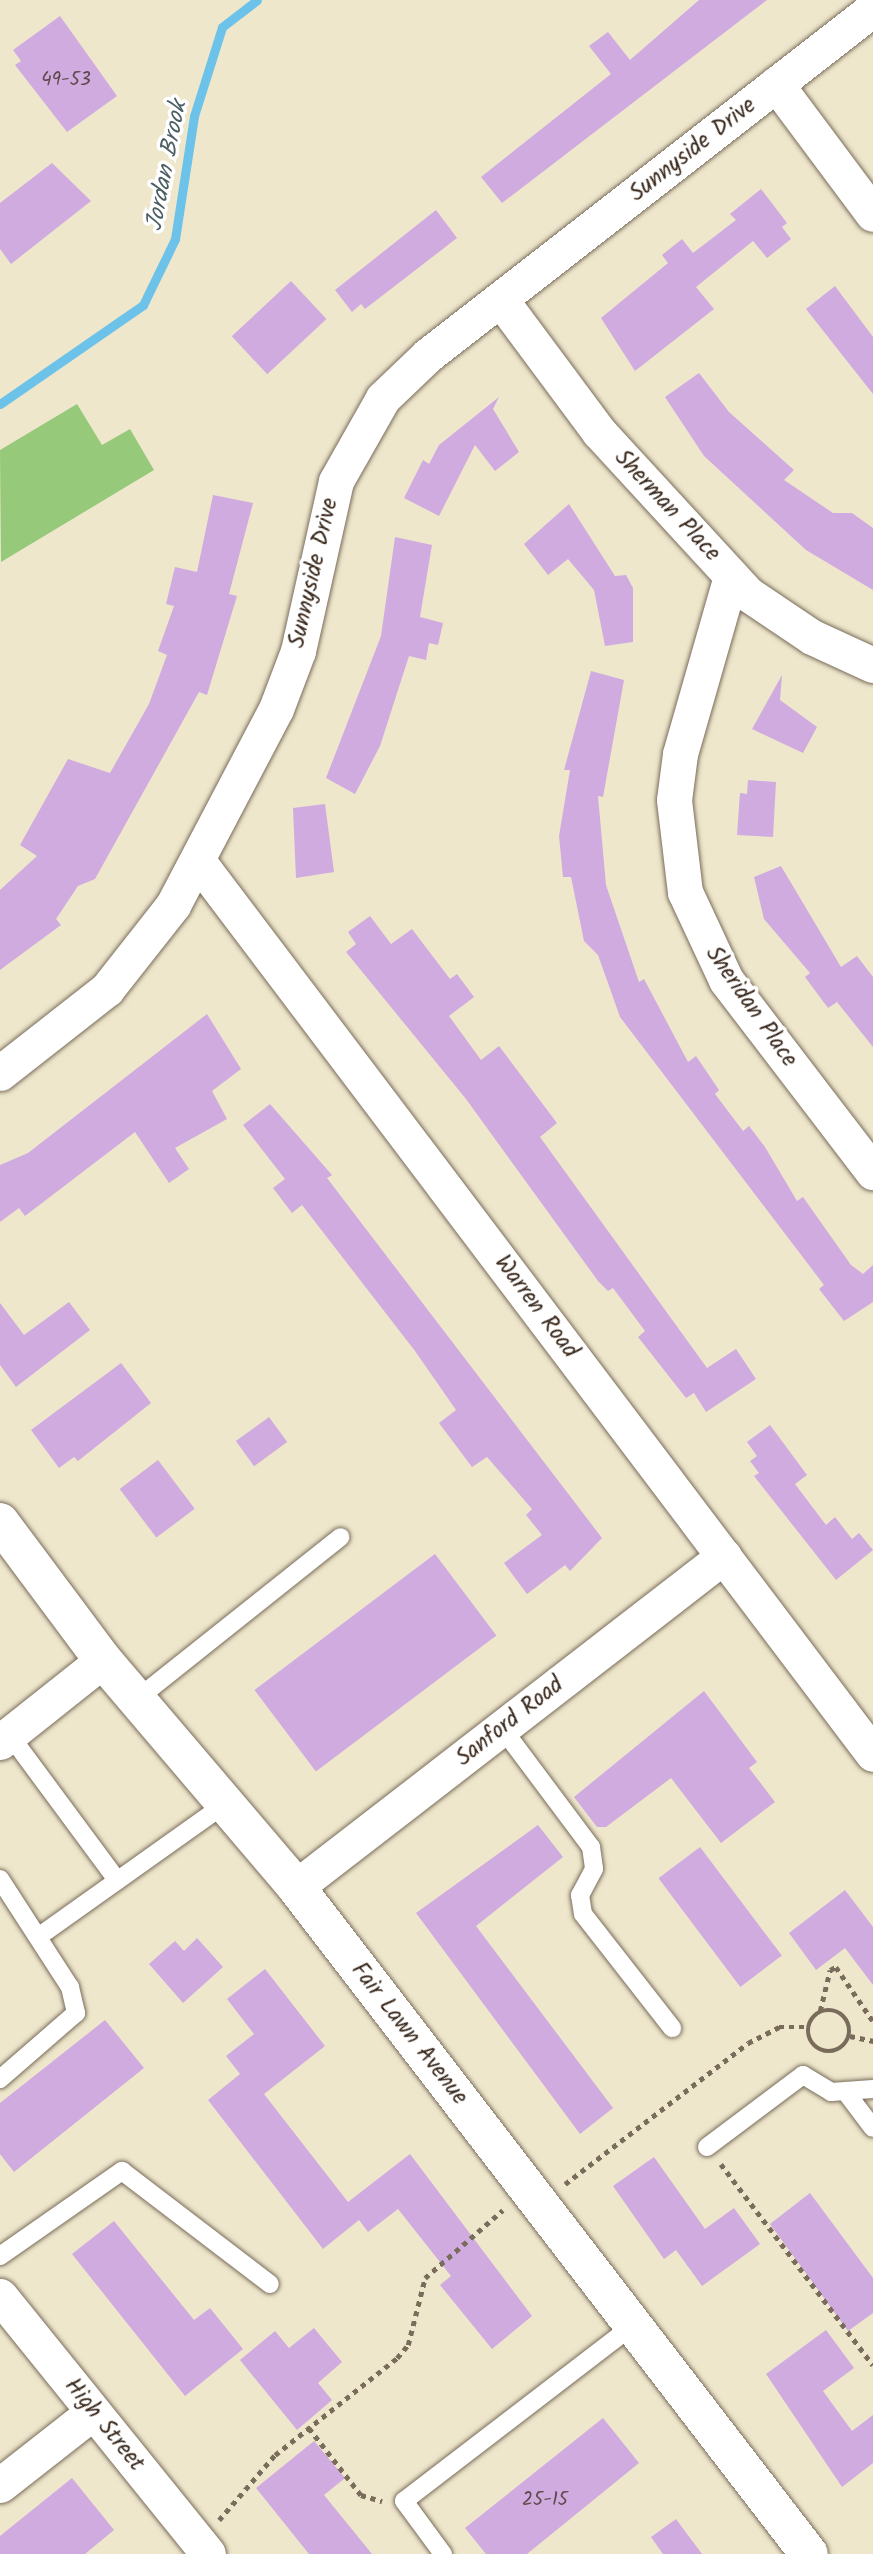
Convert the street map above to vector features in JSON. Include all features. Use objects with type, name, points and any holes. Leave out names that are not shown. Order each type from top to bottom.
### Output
[{"type":"main road","name":"Fair Lawn Avenue","points":[[0,1522],[103,1660],[296,1887],[809,2554]]},
{"type":"street","name":"Sunnyside Drive","points":[[0,1073],[107,989],[145,947],[198,861],[293,663],[323,524],[357,435],[383,398],[428,355],[873,9]]},
{"type":"street","points":[[776,84],[873,214]]},
{"type":"street","name":"Sherman Place","points":[[501,300],[599,432],[731,576],[812,637],[873,665]]},
{"type":"street","name":"Sheridan Place","points":[[731,576],[680,754],[674,800],[685,892],[726,980],[873,1172]]},
{"type":"street","name":"Warren Road","points":[[198,861],[873,1754]]},
{"type":"street","name":"Sanford Road","points":[[296,1887],[724,1556]]},
{"type":"street","points":[[5,1738],[103,1660]]},
{"type":"street","name":"High Street","points":[[0,2296],[203,2548]]},
{"type":"street","points":[[0,2485],[93,2412]]},
{"type":"lane","points":[[137,1699],[341,1537]]},
{"type":"lane","points":[[502,1728],[591,1847],[594,1869],[580,1895],[583,1914],[672,2028]]},
{"type":"lane","points":[[5,1738],[117,1880]]},
{"type":"lane","points":[[38,1937],[225,1804]]},
{"type":"lane","points":[[0,1879],[71,1987],[75,2013],[0,2079]]},
{"type":"lane","points":[[708,2147],[803,2075],[848,2095],[873,2128]]},
{"type":"lane","points":[[848,2095],[873,2089]]},
{"type":"lane","points":[[0,2256],[122,2171],[270,2284]]},
{"type":"lane","points":[[443,2554],[404,2501],[633,2325]]},
{"type":"path","points":[[808,2027],[820,2011],[830,1970],[836,1967],[873,2021]]},
{"type":"path","points":[[820,2011],[840,2012],[850,2036]]},
{"type":"path","points":[[203,2548],[275,2455],[397,2358],[408,2345],[425,2278],[748,2043],[779,2027],[808,2027]]},
{"type":"path","points":[[808,2027],[821,2050],[835,2051],[850,2036]]},
{"type":"path","points":[[850,2036],[873,2041]]},
{"type":"path","points":[[708,2147],[873,2365]]},
{"type":"path","points":[[309,2428],[367,2501],[404,2501]]},
{"type":"green space","points":[[77,404],[102,445],[130,429],[154,470],[1,562],[0,450]]},
{"type":"building","points":[[699,0],[767,0],[502,203],[481,177],[611,74],[589,46],[608,32],[630,60]]},
{"type":"building","points":[[60,16],[117,96],[67,132],[15,65],[21,61],[13,50]]},
{"type":"building","points":[[52,163],[91,201],[11,264],[0,249],[0,203]]},
{"type":"building","points":[[761,189],[787,223],[782,227],[791,239],[767,258],[753,241],[696,287],[714,309],[635,371],[601,318],[668,263],[662,255],[682,239],[693,253],[736,220],[730,214]]},
{"type":"building","points":[[436,210],[457,238],[365,309],[361,304],[352,312],[335,290]]},
{"type":"building","points":[[291,281],[326,319],[267,374],[232,336]]},
{"type":"building","points":[[835,286],[873,337],[873,394],[806,309]]},
{"type":"building","points":[[699,373],[729,412],[794,470],[784,480],[833,513],[852,513],[873,528],[873,590],[806,550],[704,456],[665,397]]},
{"type":"building","points":[[499,397],[493,409],[519,452],[495,471],[475,445],[439,516],[404,498],[423,460],[429,464],[439,445]]},
{"type":"building","points":[[213,495],[253,503],[229,594],[237,596],[207,695],[199,692],[95,879],[78,886],[56,919],[61,925],[0,970],[0,890],[37,856],[20,845],[68,759],[110,773],[149,704],[167,655],[158,651],[174,606],[166,604],[175,567],[197,572]]},
{"type":"building","points":[[569,504],[615,576],[626,575],[633,588],[633,642],[605,646],[594,590],[568,559],[548,575],[524,544]]},
{"type":"building","points":[[395,537],[432,545],[420,617],[443,623],[438,645],[429,643],[426,660],[409,656],[380,746],[355,794],[326,778],[381,636]]},
{"type":"building","points":[[591,671],[624,680],[603,797],[598,796],[606,885],[639,982],[644,979],[688,1062],[696,1056],[719,1090],[715,1094],[743,1131],[749,1126],[765,1147],[797,1201],[803,1197],[851,1265],[863,1274],[873,1265],[873,1302],[844,1321],[819,1289],[824,1285],[620,1017],[598,955],[584,941],[571,877],[563,877],[559,836],[570,770],[564,770]]},
{"type":"building","points":[[782,675],[780,700],[817,727],[803,753],[752,729]]},
{"type":"building","points":[[748,780],[776,782],[773,837],[737,835],[740,793],[747,794]]},
{"type":"building","points":[[325,804],[334,872],[296,878],[293,808]]},
{"type":"building","points":[[781,866],[841,967],[857,956],[873,977],[873,1047],[837,1002],[828,1008],[805,977],[810,973],[764,919],[754,877]]},
{"type":"building","points":[[370,916],[391,944],[412,929],[450,979],[457,974],[474,997],[449,1016],[481,1060],[499,1046],[557,1123],[540,1137],[707,1368],[736,1349],[756,1379],[706,1412],[694,1393],[686,1398],[638,1337],[645,1331],[613,1288],[608,1291],[598,1281],[466,1099],[346,952],[356,944],[348,932]]},
{"type":"building","points":[[207,1014],[241,1069],[212,1091],[227,1119],[175,1148],[189,1169],[169,1183],[135,1132],[25,1216],[19,1208],[0,1222],[0,1165],[28,1153]]},
{"type":"building","points":[[270,1104],[332,1175],[327,1178],[602,1538],[570,1571],[565,1565],[527,1594],[504,1563],[542,1535],[526,1515],[532,1509],[487,1457],[472,1467],[439,1423],[456,1410],[415,1351],[302,1205],[292,1213],[273,1188],[285,1179],[243,1125]]},
{"type":"building","points":[[69,1302],[90,1330],[16,1387],[0,1365],[0,1303],[24,1335]]},
{"type":"building","points":[[121,1363],[151,1403],[78,1461],[74,1457],[59,1468],[31,1430]]},
{"type":"building","points":[[269,1417],[287,1442],[254,1466],[236,1441]]},
{"type":"building","points":[[770,1425],[807,1475],[795,1484],[826,1525],[835,1517],[852,1539],[859,1533],[873,1550],[836,1580],[754,1476],[759,1473],[750,1461],[757,1456],[747,1442]]},
{"type":"building","points":[[158,1460],[195,1509],[156,1538],[120,1489]]},
{"type":"building","points":[[435,1554],[496,1635],[316,1771],[255,1690]]},
{"type":"building","points":[[704,1691],[757,1762],[749,1768],[775,1802],[721,1843],[671,1778],[606,1827],[597,1827],[574,1797]]},
{"type":"building","points":[[538,1825],[563,1857],[476,1926],[613,2108],[580,2134],[416,1913]]},
{"type":"building","points":[[700,1847],[782,1956],[740,1987],[658,1878]]},
{"type":"building","points":[[845,1890],[873,1927],[873,1985],[845,1948],[816,1970],[789,1933]]},
{"type":"building","points":[[197,1938],[223,1967],[183,2003],[149,1964],[175,1941],[184,1951]]},
{"type":"building","points":[[265,1969],[325,2046],[264,2094],[348,2202],[410,2154],[532,2316],[492,2349],[440,2285],[451,2276],[398,2209],[368,2232],[359,2220],[323,2249],[208,2100],[240,2074],[226,2056],[254,2034],[227,1999]]},
{"type":"building","points":[[105,2020],[144,2068],[14,2172],[0,2154],[0,2103]]},
{"type":"building","points":[[654,2157],[705,2229],[734,2208],[760,2244],[702,2286],[676,2250],[664,2259],[613,2186]]},
{"type":"building","points":[[810,2193],[873,2278],[873,2313],[848,2331],[770,2224]]},
{"type":"building","points":[[114,2221],[194,2320],[210,2308],[243,2349],[185,2396],[72,2254]]},
{"type":"building","points":[[314,2328],[342,2362],[318,2383],[332,2400],[297,2430],[240,2360],[275,2331],[289,2348]]},
{"type":"building","points":[[826,2330],[854,2368],[823,2391],[852,2431],[873,2415],[873,2463],[842,2487],[766,2374]]},
{"type":"building","points":[[603,2418],[639,2463],[527,2554],[486,2554],[465,2528]]},
{"type":"building","points":[[314,2441],[345,2478],[324,2495],[372,2554],[309,2554],[256,2488]]},
{"type":"building","points":[[72,2478],[114,2530],[85,2554],[0,2554],[0,2536]]},
{"type":"building","points":[[676,2519],[702,2554],[663,2554],[651,2537]]},
{"type":"waterway","name":"Jordan Brook","points":[[0,404],[143,305],[175,239],[194,116],[222,27],[257,0]]}]
